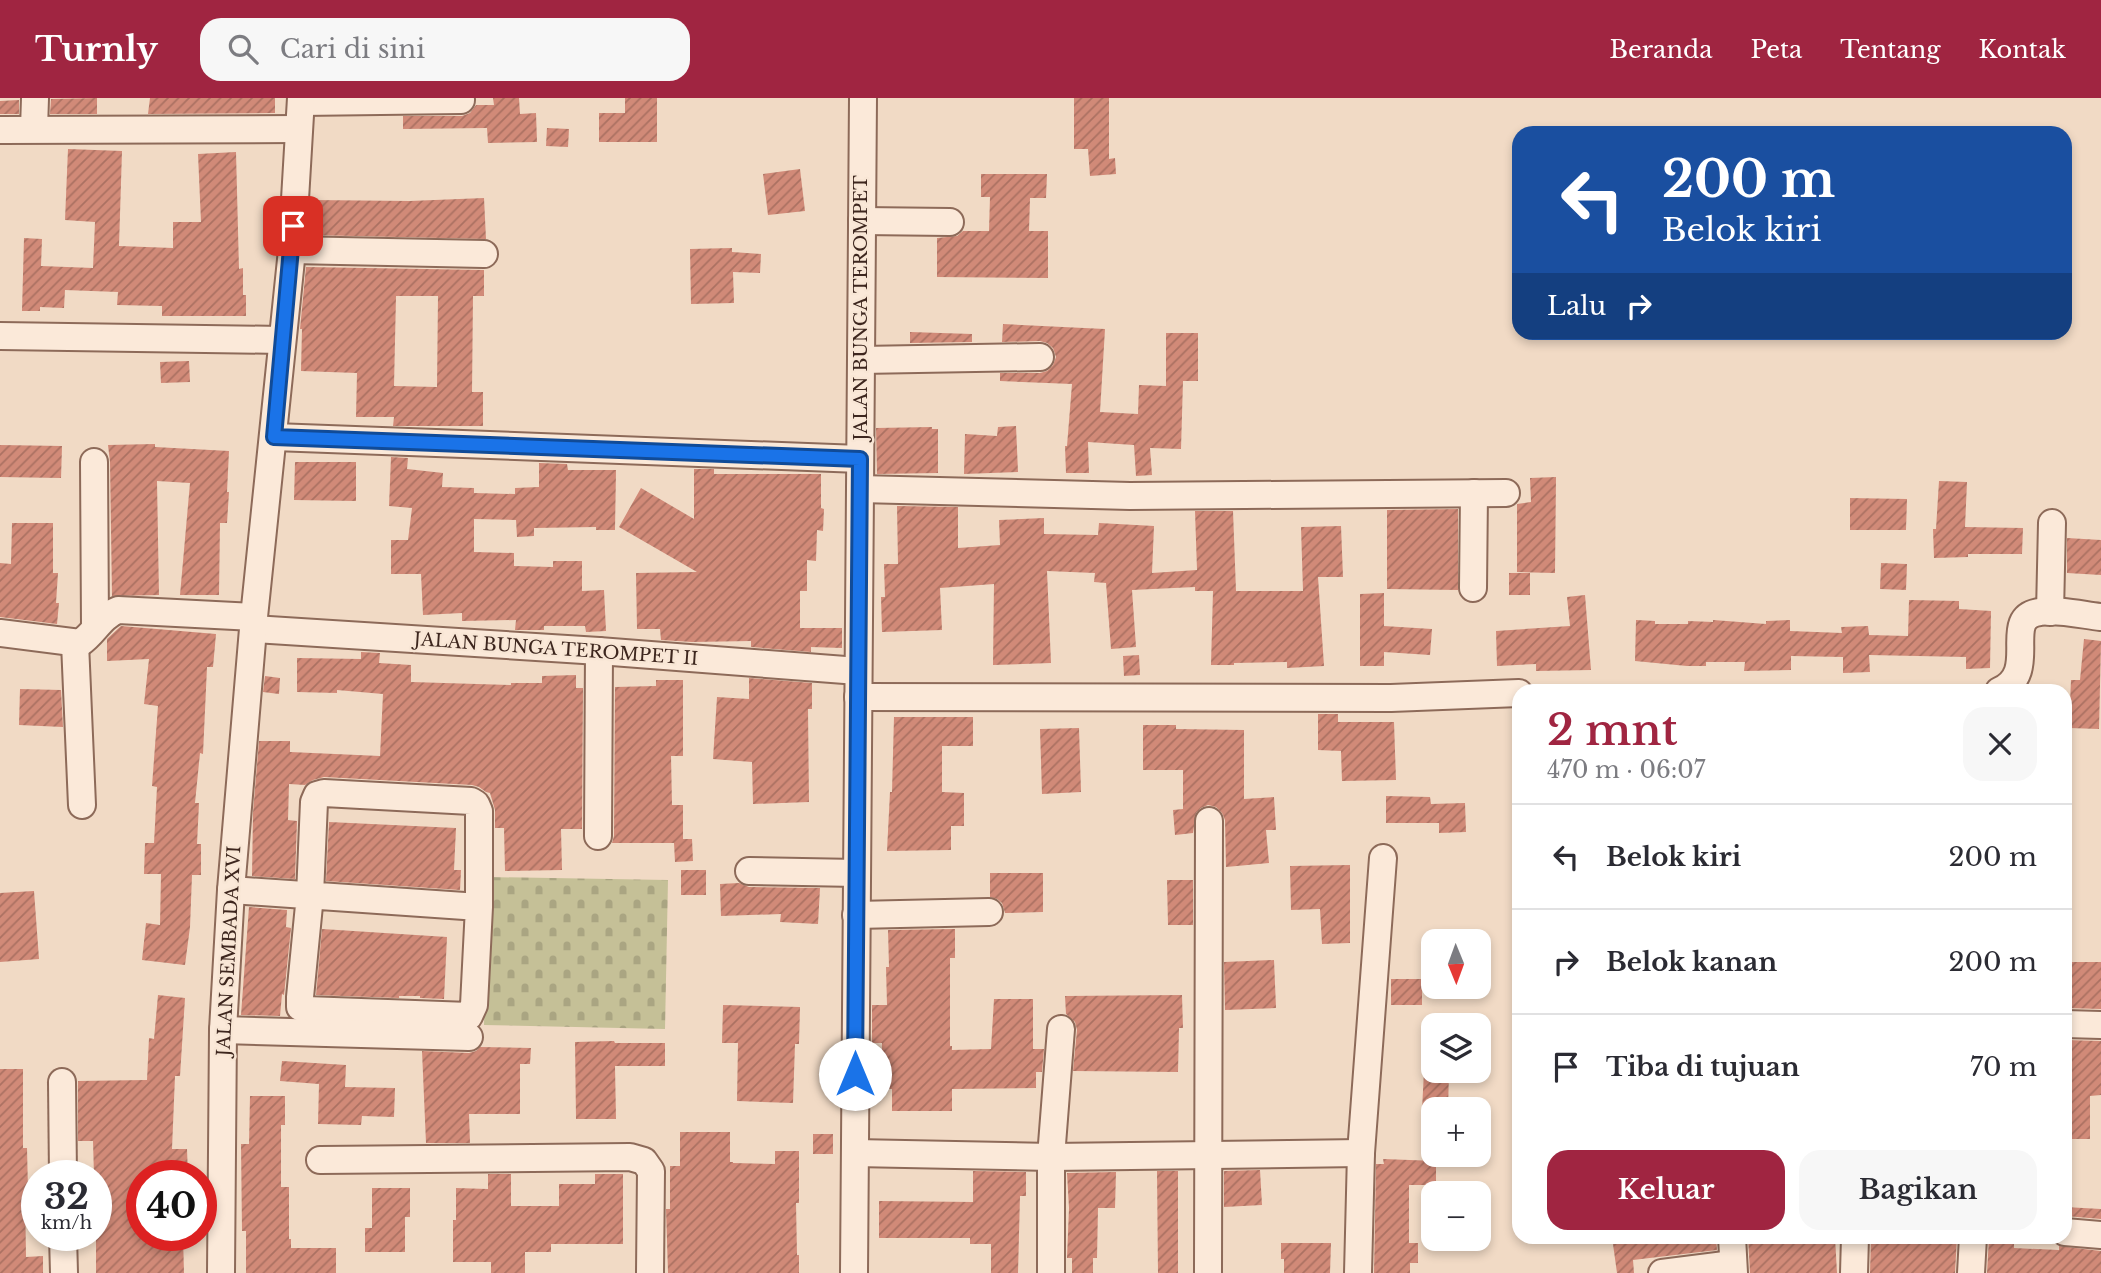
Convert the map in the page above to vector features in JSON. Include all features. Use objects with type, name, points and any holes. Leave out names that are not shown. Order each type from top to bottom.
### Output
[{"type":"street","points":[[34,129],[35,98]]},
{"type":"street","name":"JALAN BUNGA TEROMPET","points":[[854,1273],[863,98]]},
{"type":"street","points":[[301,100],[461,100]]},
{"type":"street","name":"JALAN SEMBADA XVI","points":[[221,1273],[223,1030],[231,890],[253,623],[292,250],[301,100]]},
{"type":"street","points":[[0,130],[298,130]]},
{"type":"street","points":[[862,221],[950,222]]},
{"type":"street","points":[[292,250],[484,254]]},
{"type":"street","points":[[0,336],[282,340]]},
{"type":"street","points":[[861,360],[1040,358]]},
{"type":"street","points":[[274,437],[860,459]]},
{"type":"street","points":[[82,806],[85,635],[94,462]]},
{"type":"street","points":[[860,489],[1130,496],[1506,494]]},
{"type":"street","points":[[1473,588],[1474,493]]},
{"type":"street","points":[[2050,612],[2052,523]]},
{"type":"street","name":"JALAN BUNGA TEROMPET II","points":[[85,635],[108,613],[118,610],[858,671]]},
{"type":"street","points":[[2012,684],[2019,670],[2020,629],[2028,617],[2039,612],[2050,612],[2101,617]]},
{"type":"street","points":[[0,633],[85,635]]},
{"type":"street","points":[[598,836],[599,651]]},
{"type":"street","points":[[858,697],[1391,698],[1512,694]]},
{"type":"street","points":[[324,793],[471,801],[476,804],[479,811],[479,907],[474,1005],[469,1016],[306,1010],[300,1007],[310,895],[314,802],[317,795],[324,793]]},
{"type":"street","points":[[1208,1273],[1209,821]]},
{"type":"street","points":[[1358,1273],[1361,1153],[1383,858]]},
{"type":"street","points":[[749,872],[857,873]]},
{"type":"street","points":[[231,890],[479,907]]},
{"type":"street","points":[[856,915],[989,912]]},
{"type":"street","points":[[2072,1024],[2101,1025]]},
{"type":"street","points":[[1051,1273],[1051,1157],[1061,1029]]},
{"type":"street","points":[[223,1030],[469,1037]]},
{"type":"street","points":[[62,1082],[63,1160]]},
{"type":"street","points":[[855,1153],[1051,1157],[1361,1153]]},
{"type":"street","points":[[320,1160],[630,1157],[644,1161],[651,1171],[650,1273]]},
{"type":"street","points":[[2072,1233],[2101,1235]]},
{"type":"street","points":[[1662,1273],[1734,1268],[1732,1244]]},
{"type":"street","points":[[1854,1244],[1854,1273]]},
{"type":"street","points":[[1971,1273],[1973,1244]]},
{"type":"street","points":[[63,1251],[64,1273]]},
{"type":"green space","points":[[487,877],[668,880],[665,1029],[484,1025]]},
{"type":"building","points":[[97,98],[97,114],[50,114],[51,99]]},
{"type":"building","points":[[150,98],[275,98],[275,113],[148,114]]},
{"type":"building","points":[[493,98],[519,98],[520,114],[536,113],[537,142],[488,143],[487,128],[403,129],[403,116],[462,116],[470,113],[476,105],[494,105]]},
{"type":"building","points":[[625,98],[657,98],[657,142],[599,142],[599,113],[625,113]]},
{"type":"building","points":[[1074,98],[1109,98],[1109,159],[1115,158],[1116,174],[1090,176],[1088,149],[1074,149]]},
{"type":"building","points":[[19,100],[19,114],[0,114],[0,101]]},
{"type":"building","points":[[547,128],[569,129],[568,147],[546,146]]},
{"type":"building","points":[[68,149],[122,151],[119,246],[173,248],[173,222],[201,222],[198,154],[236,152],[239,269],[243,268],[246,316],[162,316],[162,306],[117,305],[118,292],[65,290],[64,308],[40,307],[40,311],[22,311],[24,238],[42,239],[41,266],[93,268],[95,222],[65,220]]},
{"type":"building","points":[[800,169],[805,211],[768,215],[763,174]]},
{"type":"building","points":[[981,174],[1047,174],[1046,198],[1030,198],[1029,231],[1048,231],[1048,278],[937,277],[937,238],[957,236],[963,231],[989,231],[990,197],[981,197]]},
{"type":"building","points":[[484,198],[486,239],[309,235],[311,200],[410,201]]},
{"type":"building","points":[[732,248],[732,252],[761,254],[760,273],[733,272],[734,303],[691,304],[690,249]]},
{"type":"building","points":[[306,267],[484,270],[484,296],[473,296],[472,392],[483,392],[483,426],[393,426],[394,417],[356,417],[357,373],[301,371],[300,329]],"holes":[[[396,296],[438,296],[437,387],[394,386]]]},
{"type":"building","points":[[1003,324],[1105,329],[1100,412],[1138,414],[1139,385],[1166,386],[1166,333],[1198,333],[1198,381],[1183,381],[1181,449],[1150,448],[1152,475],[1136,476],[1134,445],[1088,442],[1089,473],[1066,473],[1065,446],[1072,384],[1000,381],[1000,373],[1047,371],[1056,357],[1053,348],[1040,341],[1002,342]]},
{"type":"building","points":[[910,332],[972,334],[972,342],[910,343]]},
{"type":"building","points":[[189,361],[190,382],[161,383],[160,362]]},
{"type":"building","points":[[1016,426],[1018,472],[964,474],[965,434],[997,436],[998,427]]},
{"type":"building","points":[[876,428],[938,429],[938,473],[877,474]]},
{"type":"building","points":[[155,444],[155,447],[229,451],[227,523],[220,523],[219,595],[180,595],[190,483],[157,481],[159,595],[112,596],[108,445]]},
{"type":"building","points":[[0,445],[62,446],[61,478],[0,477]]},
{"type":"building","points":[[391,457],[408,458],[407,469],[443,473],[442,487],[474,488],[474,493],[515,494],[515,488],[539,487],[539,463],[567,464],[568,470],[616,470],[615,530],[596,530],[596,527],[534,528],[534,536],[517,537],[516,520],[474,519],[474,552],[514,553],[514,566],[553,567],[553,561],[582,561],[582,591],[604,590],[606,631],[586,632],[585,626],[544,626],[544,630],[515,630],[516,620],[462,621],[462,613],[423,615],[421,574],[391,574],[391,540],[408,540],[412,508],[389,506]]},
{"type":"building","points":[[295,462],[356,462],[356,501],[294,500]]},
{"type":"building","points":[[694,469],[714,469],[714,474],[821,474],[823,531],[817,530],[816,561],[807,560],[807,591],[800,591],[800,628],[842,628],[842,648],[811,647],[811,652],[751,647],[751,641],[661,640],[660,629],[637,629],[636,573],[697,572],[619,527],[641,488],[694,519]]},
{"type":"building","points":[[1556,477],[1555,573],[1517,572],[1517,504],[1531,502],[1530,478]]},
{"type":"building","points":[[1939,481],[1967,482],[1965,527],[2023,528],[2022,554],[1968,554],[1968,557],[1934,558],[1933,529],[1936,529]]},
{"type":"building","points":[[1850,498],[1907,499],[1906,530],[1850,530]]},
{"type":"building","points":[[897,506],[958,507],[958,548],[1000,545],[999,520],[1044,518],[1044,534],[1098,535],[1099,523],[1154,526],[1152,573],[1197,570],[1195,511],[1233,511],[1236,591],[1303,591],[1301,527],[1341,526],[1343,577],[1318,577],[1324,666],[1287,668],[1287,662],[1211,665],[1213,591],[1195,591],[1195,587],[1132,590],[1136,647],[1111,649],[1106,583],[1094,582],[1095,573],[1047,571],[1051,663],[993,665],[994,584],[940,588],[942,630],[882,632],[884,564],[898,564]]},
{"type":"building","points":[[1458,509],[1458,590],[1387,589],[1387,510]]},
{"type":"building","points":[[12,523],[53,523],[53,573],[58,573],[57,624],[0,617],[0,563],[11,564]]},
{"type":"building","points":[[2067,538],[2101,540],[2101,575],[2067,573]]},
{"type":"building","points":[[1881,563],[1907,564],[1906,590],[1880,589]]},
{"type":"building","points":[[1509,573],[1530,573],[1530,595],[1509,595]]},
{"type":"building","points":[[1384,593],[1384,626],[1432,629],[1430,655],[1384,652],[1384,666],[1360,666],[1360,594]]},
{"type":"building","points":[[1585,595],[1591,670],[1536,671],[1536,664],[1497,666],[1496,631],[1570,626],[1567,597]]},
{"type":"building","points":[[1909,600],[1959,601],[1959,609],[1991,611],[1990,668],[1966,669],[1966,657],[1869,655],[1870,672],[1843,673],[1843,657],[1791,656],[1791,670],[1744,671],[1745,662],[1706,662],[1706,666],[1687,666],[1635,661],[1636,620],[1655,621],[1655,624],[1688,624],[1688,621],[1713,620],[1766,624],[1766,621],[1790,620],[1790,631],[1842,633],[1841,627],[1868,626],[1869,635],[1908,636]]},
{"type":"building","points":[[121,626],[216,634],[213,667],[207,667],[203,754],[200,753],[195,803],[199,803],[197,844],[201,844],[201,875],[192,875],[185,965],[142,960],[146,923],[160,925],[161,874],[144,874],[145,843],[154,843],[157,787],[152,786],[158,706],[144,704],[149,659],[107,661],[107,639]]},
{"type":"building","points":[[2084,639],[2101,641],[2099,729],[2072,728],[2071,680],[2080,680]]},
{"type":"building","points":[[361,652],[380,653],[379,663],[411,665],[411,682],[511,685],[542,683],[542,676],[576,675],[576,688],[583,688],[582,829],[561,829],[562,870],[505,871],[504,828],[495,828],[495,810],[490,793],[479,787],[324,777],[305,785],[289,784],[288,820],[297,821],[295,879],[252,876],[253,813],[259,741],[290,741],[290,752],[380,756],[383,694],[337,690],[337,693],[297,692],[297,658],[361,659]]},
{"type":"building","points":[[1139,655],[1140,675],[1124,676],[1123,656]]},
{"type":"building","points":[[265,676],[280,678],[279,694],[263,692]]},
{"type":"building","points":[[749,678],[812,683],[812,709],[808,709],[809,802],[753,804],[752,762],[713,759],[717,697],[749,699]]},
{"type":"building","points":[[656,680],[683,680],[683,756],[671,756],[672,805],[683,805],[683,839],[692,839],[693,861],[675,862],[674,843],[612,843],[615,687],[656,686]]},
{"type":"building","points":[[20,689],[61,690],[63,727],[19,725]]},
{"type":"building","points":[[1318,714],[1338,714],[1338,722],[1394,722],[1396,780],[1342,781],[1341,751],[1318,750]]},
{"type":"building","points":[[894,717],[973,717],[973,746],[942,746],[942,792],[964,793],[964,826],[951,826],[951,850],[887,851]]},
{"type":"building","points":[[1143,725],[1176,725],[1176,729],[1244,730],[1244,799],[1274,797],[1276,830],[1266,830],[1269,863],[1226,867],[1225,820],[1216,807],[1208,805],[1196,813],[1193,833],[1175,835],[1173,810],[1183,809],[1183,770],[1143,770]]},
{"type":"building","points":[[1079,728],[1081,792],[1042,794],[1040,729]]},
{"type":"building","points":[[1386,796],[1430,797],[1431,804],[1465,803],[1466,832],[1439,833],[1439,823],[1386,823]]},
{"type":"building","points":[[329,822],[456,828],[454,870],[461,870],[460,890],[326,881]]},
{"type":"building","points":[[1350,865],[1350,943],[1322,944],[1320,909],[1291,910],[1290,866]]},
{"type":"building","points":[[681,870],[706,870],[706,895],[681,895]]},
{"type":"building","points":[[990,873],[1043,873],[1043,912],[1005,913],[1002,903],[990,897]]},
{"type":"building","points":[[1167,880],[1193,880],[1193,925],[1168,925]]},
{"type":"building","points":[[739,883],[749,887],[820,888],[818,924],[780,922],[781,914],[721,916],[720,884]]},
{"type":"building","points":[[34,891],[39,959],[0,962],[0,893]]},
{"type":"building","points":[[249,907],[287,910],[286,927],[291,928],[280,1016],[241,1015]]},
{"type":"building","points":[[322,929],[447,937],[444,999],[420,996],[399,998],[316,995]]},
{"type":"building","points":[[955,929],[955,958],[950,958],[952,1050],[991,1049],[994,999],[1033,999],[1033,1049],[1044,1049],[1042,1072],[1036,1072],[1036,1088],[952,1089],[952,1111],[892,1111],[892,1089],[881,1089],[882,1043],[872,1043],[872,1005],[887,1005],[888,930]]},
{"type":"building","points":[[1274,960],[1276,1008],[1225,1010],[1224,962]]},
{"type":"building","points":[[2072,962],[2101,962],[2101,1009],[2072,1008]]},
{"type":"building","points":[[1391,979],[1421,979],[1422,1005],[1391,1005]]},
{"type":"building","points":[[158,995],[185,998],[180,1076],[175,1076],[172,1149],[187,1149],[187,1160],[126,1160],[126,1251],[183,1251],[184,1273],[96,1273],[96,1251],[112,1251],[112,1160],[94,1160],[93,1141],[78,1141],[78,1081],[147,1080],[149,1038],[154,1039]]},
{"type":"building","points":[[1182,995],[1183,1028],[1179,1028],[1178,1072],[1073,1071],[1077,1030],[1075,1022],[1066,1014],[1065,996]]},
{"type":"building","points":[[723,1005],[800,1007],[799,1044],[795,1044],[793,1103],[737,1101],[738,1043],[722,1043]]},
{"type":"building","points":[[2072,1040],[2101,1041],[2101,1095],[2090,1096],[2090,1139],[2072,1139]]},
{"type":"building","points":[[575,1042],[665,1043],[665,1066],[615,1066],[616,1119],[576,1119]]},
{"type":"building","points":[[480,1047],[531,1048],[530,1064],[520,1064],[520,1114],[469,1114],[470,1143],[426,1143],[422,1051],[469,1053]]},
{"type":"building","points":[[282,1061],[346,1065],[345,1087],[395,1088],[394,1117],[362,1116],[361,1125],[318,1124],[319,1084],[280,1081]]},
{"type":"building","points":[[0,1069],[23,1069],[23,1148],[27,1148],[27,1160],[21,1160],[21,1251],[26,1251],[26,1257],[43,1256],[43,1273],[0,1273]]},
{"type":"building","points":[[1423,1083],[1449,1083],[1448,1097],[1423,1097]]},
{"type":"building","points":[[250,1096],[285,1096],[285,1125],[281,1125],[281,1187],[289,1187],[291,1248],[336,1248],[336,1273],[246,1273],[246,1231],[242,1231],[241,1144],[249,1144]]},
{"type":"building","points":[[680,1132],[730,1132],[730,1162],[733,1163],[775,1164],[775,1151],[799,1151],[799,1203],[796,1203],[799,1273],[668,1273],[666,1209],[670,1209],[670,1166],[680,1166]]},
{"type":"building","points":[[813,1134],[833,1134],[833,1154],[813,1154]]},
{"type":"building","points":[[1383,1159],[1421,1160],[1421,1167],[1436,1167],[1436,1181],[1421,1181],[1421,1185],[1409,1185],[1409,1243],[1418,1243],[1418,1263],[1410,1263],[1410,1273],[1374,1273],[1376,1164],[1384,1164]]},
{"type":"building","points":[[1260,1170],[1262,1205],[1224,1207],[1224,1171]]},
{"type":"building","points":[[973,1171],[1026,1172],[1026,1196],[1020,1196],[1018,1273],[991,1273],[991,1244],[970,1244],[970,1238],[879,1238],[879,1201],[973,1202]]},
{"type":"building","points":[[1157,1171],[1178,1171],[1178,1273],[1158,1273]]},
{"type":"building","points":[[1116,1172],[1115,1208],[1098,1208],[1097,1258],[1093,1258],[1093,1273],[1072,1273],[1072,1258],[1067,1258],[1067,1173]]},
{"type":"building","points":[[488,1174],[511,1174],[511,1206],[559,1206],[559,1184],[595,1184],[595,1174],[623,1174],[623,1244],[551,1244],[551,1252],[525,1252],[525,1273],[491,1273],[491,1262],[453,1262],[456,1188],[488,1189]]},
{"type":"building","points":[[372,1188],[410,1188],[410,1217],[405,1217],[405,1252],[365,1252],[365,1228],[372,1228]]},
{"type":"building","points":[[2072,1207],[2101,1209],[2101,1219],[2072,1217]]},
{"type":"building","points":[[1281,1243],[1331,1243],[1330,1273],[1284,1273]]},
{"type":"building","points":[[1613,1244],[1717,1244],[1717,1250],[1633,1260],[1634,1273],[1617,1273]]},
{"type":"building","points":[[1748,1244],[1835,1244],[1837,1273],[1750,1273]]},
{"type":"building","points":[[1871,1244],[1957,1244],[1955,1273],[1870,1273]]},
{"type":"building","points":[[1989,1244],[2014,1244],[2014,1248],[2059,1250],[2059,1246],[2101,1251],[2101,1273],[1987,1273]]},
{"type":"route","points":[[293,226],[274,437],[860,459],[855,1074]]}]
